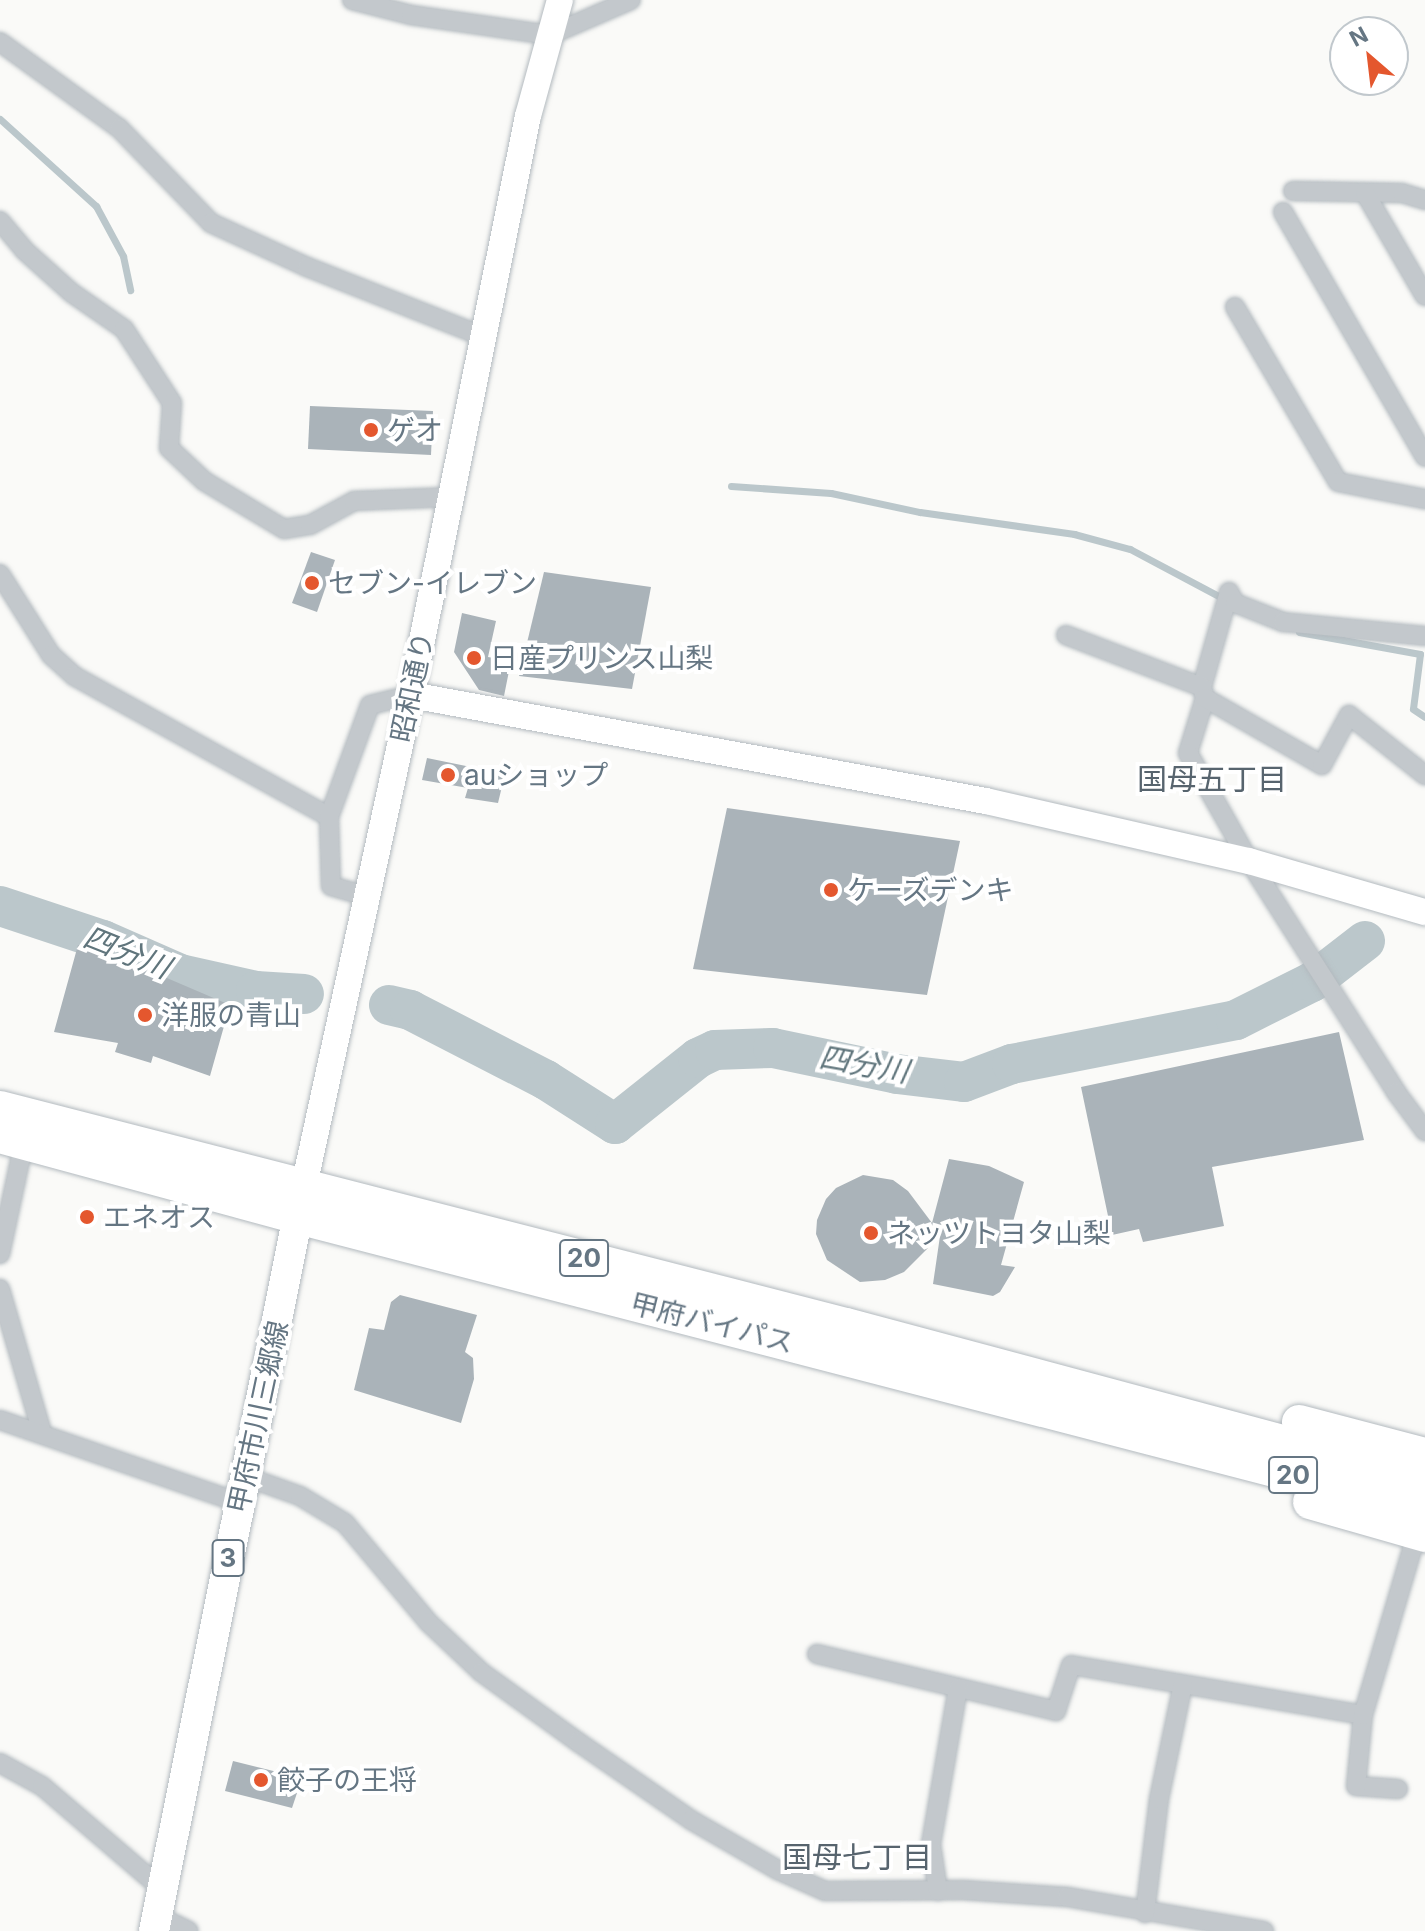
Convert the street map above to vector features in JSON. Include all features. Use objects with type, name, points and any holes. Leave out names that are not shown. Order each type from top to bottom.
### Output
[{"type":"highway","name":"甲府バイパス","points":[[0,1108],[301,1202]]},
{"type":"highway","name":"甲府バイパス","points":[[12,1139],[301,1202],[1164,1426],[1425,1480]]},
{"type":"highway","points":[[842,1340],[961,1332],[1425,1455]]},
{"type":"highway","points":[[842,1340],[941,1403],[1422,1526]]},
{"type":"highway","name":"甲府バイパス","points":[[1164,1426],[1422,1526]]},
{"type":"main road","name":"甲府市川三郷線","points":[[158,1912],[301,1202]]},
{"type":"street","points":[[352,0],[411,15],[550,35],[631,0]]},
{"type":"street","name":"昭和通り","points":[[301,1202],[411,695],[528,116],[560,0]]},
{"type":"street","points":[[0,42],[119,128],[211,223],[307,267],[485,337]]},
{"type":"street","points":[[1293,191],[1402,193],[1425,200]]},
{"type":"street","points":[[1365,193],[1425,296]]},
{"type":"street","points":[[1283,212],[1425,457]]},
{"type":"street","points":[[0,221],[24,250],[72,293],[124,329],[172,403],[169,448],[204,481],[284,529],[310,525],[354,501],[451,497]]},
{"type":"street","points":[[1235,307],[1338,482],[1425,499]]},
{"type":"street","points":[[0,574],[51,655],[74,676],[329,817]]},
{"type":"street","points":[[1425,636],[1283,622],[1235,603],[1229,592],[1188,753],[1249,861],[1396,1092],[1425,1131]]},
{"type":"street","points":[[1066,635],[1203,692],[1322,765],[1349,715],[1425,775]]},
{"type":"street","points":[[366,896],[331,886],[329,817],[370,705],[411,695],[986,801],[1249,861],[1425,912]]},
{"type":"street","points":[[0,1254],[12,1139]]},
{"type":"street","points":[[0,1289],[42,1433]]},
{"type":"street","points":[[0,1420],[244,1490],[300,1496],[345,1523],[428,1622],[481,1672],[691,1820],[778,1870],[825,1891],[938,1891],[1067,1897],[1204,1926],[1264,1931]]},
{"type":"street","points":[[1398,1789],[1356,1786],[1363,1715],[1422,1526]]},
{"type":"street","points":[[817,1654],[1056,1711],[1071,1665],[1363,1715]]},
{"type":"street","points":[[1145,1913],[1159,1799],[1183,1684]]},
{"type":"street","points":[[938,1891],[931,1844],[958,1688]]},
{"type":"street","points":[[0,1763],[42,1786],[158,1912],[189,1931]]},
{"type":"building","name":"ゲオ","points":[[310,406],[433,411],[431,455],[308,449]]},
{"type":"building","points":[[311,552],[335,560],[317,612],[292,603]]},
{"type":"building","points":[[544,572],[651,587],[632,689],[519,676]]},
{"type":"building","points":[[462,613],[496,621],[488,657],[511,661],[504,696],[479,690],[454,652]]},
{"type":"building","points":[[427,758],[505,774],[498,803],[465,798],[468,788],[422,780]]},
{"type":"building","points":[[727,808],[960,841],[927,995],[693,969]]},
{"type":"building","points":[[78,945],[99,949],[230,1005],[210,1076],[153,1056],[151,1063],[115,1052],[118,1043],[54,1032]]},
{"type":"building","points":[[1339,1032],[1364,1140],[1212,1167],[1224,1226],[1143,1242],[1139,1229],[1112,1235],[1081,1087]]},
{"type":"building","points":[[949,1159],[989,1166],[1024,1182],[1001,1265],[1015,1267],[1000,1292],[993,1296],[933,1284],[940,1236],[904,1272],[885,1280],[860,1282],[827,1260],[816,1234],[817,1220],[826,1199],[836,1188],[863,1175],[893,1180],[908,1191],[932,1223]]},
{"type":"building","points":[[400,1295],[477,1315],[465,1352],[473,1358],[474,1379],[461,1423],[354,1390],[369,1328],[384,1330],[391,1302]]},
{"type":"building","points":[[233,1761],[302,1778],[292,1808],[225,1791]]},
{"type":"waterway","points":[[0,119],[96,206],[123,256],[130,290]]},
{"type":"waterway","points":[[731,486],[831,493],[920,512],[1074,534],[1130,549],[1226,600]]},
{"type":"waterway","points":[[1299,632],[1420,654],[1413,709],[1425,717]]},
{"type":"waterway","name":"四分川","points":[[0,906],[103,940],[180,974],[256,991],[304,994]]},
{"type":"waterway","name":"四分川","points":[[389,1005],[410,1010],[546,1080],[615,1124],[698,1058],[715,1050],[773,1048],[897,1074],[964,1082],[1012,1064],[1236,1020],[1312,982],[1365,941]]},
{"type":"place","name":"ゲオ","points":[[371,430]]},
{"type":"place","name":"セブン-イレブン","points":[[312,583]]},
{"type":"place","name":"日産プリンス山梨","points":[[474,658]]},
{"type":"place","name":"auショップ","points":[[448,775]]},
{"type":"place","name":"ケーズデンキ","points":[[831,890]]},
{"type":"place","name":"洋服の青山","points":[[145,1015]]},
{"type":"place","name":"エネオス","points":[[87,1217]]},
{"type":"place","name":"ネッツトヨタ山梨","points":[[871,1233]]},
{"type":"place","name":"餃子の王将","points":[[261,1780]]},
{"type":"district","name":"国母五丁目","points":[[1212,779]]},
{"type":"district","name":"国母七丁目","points":[[857,1857]]}]
